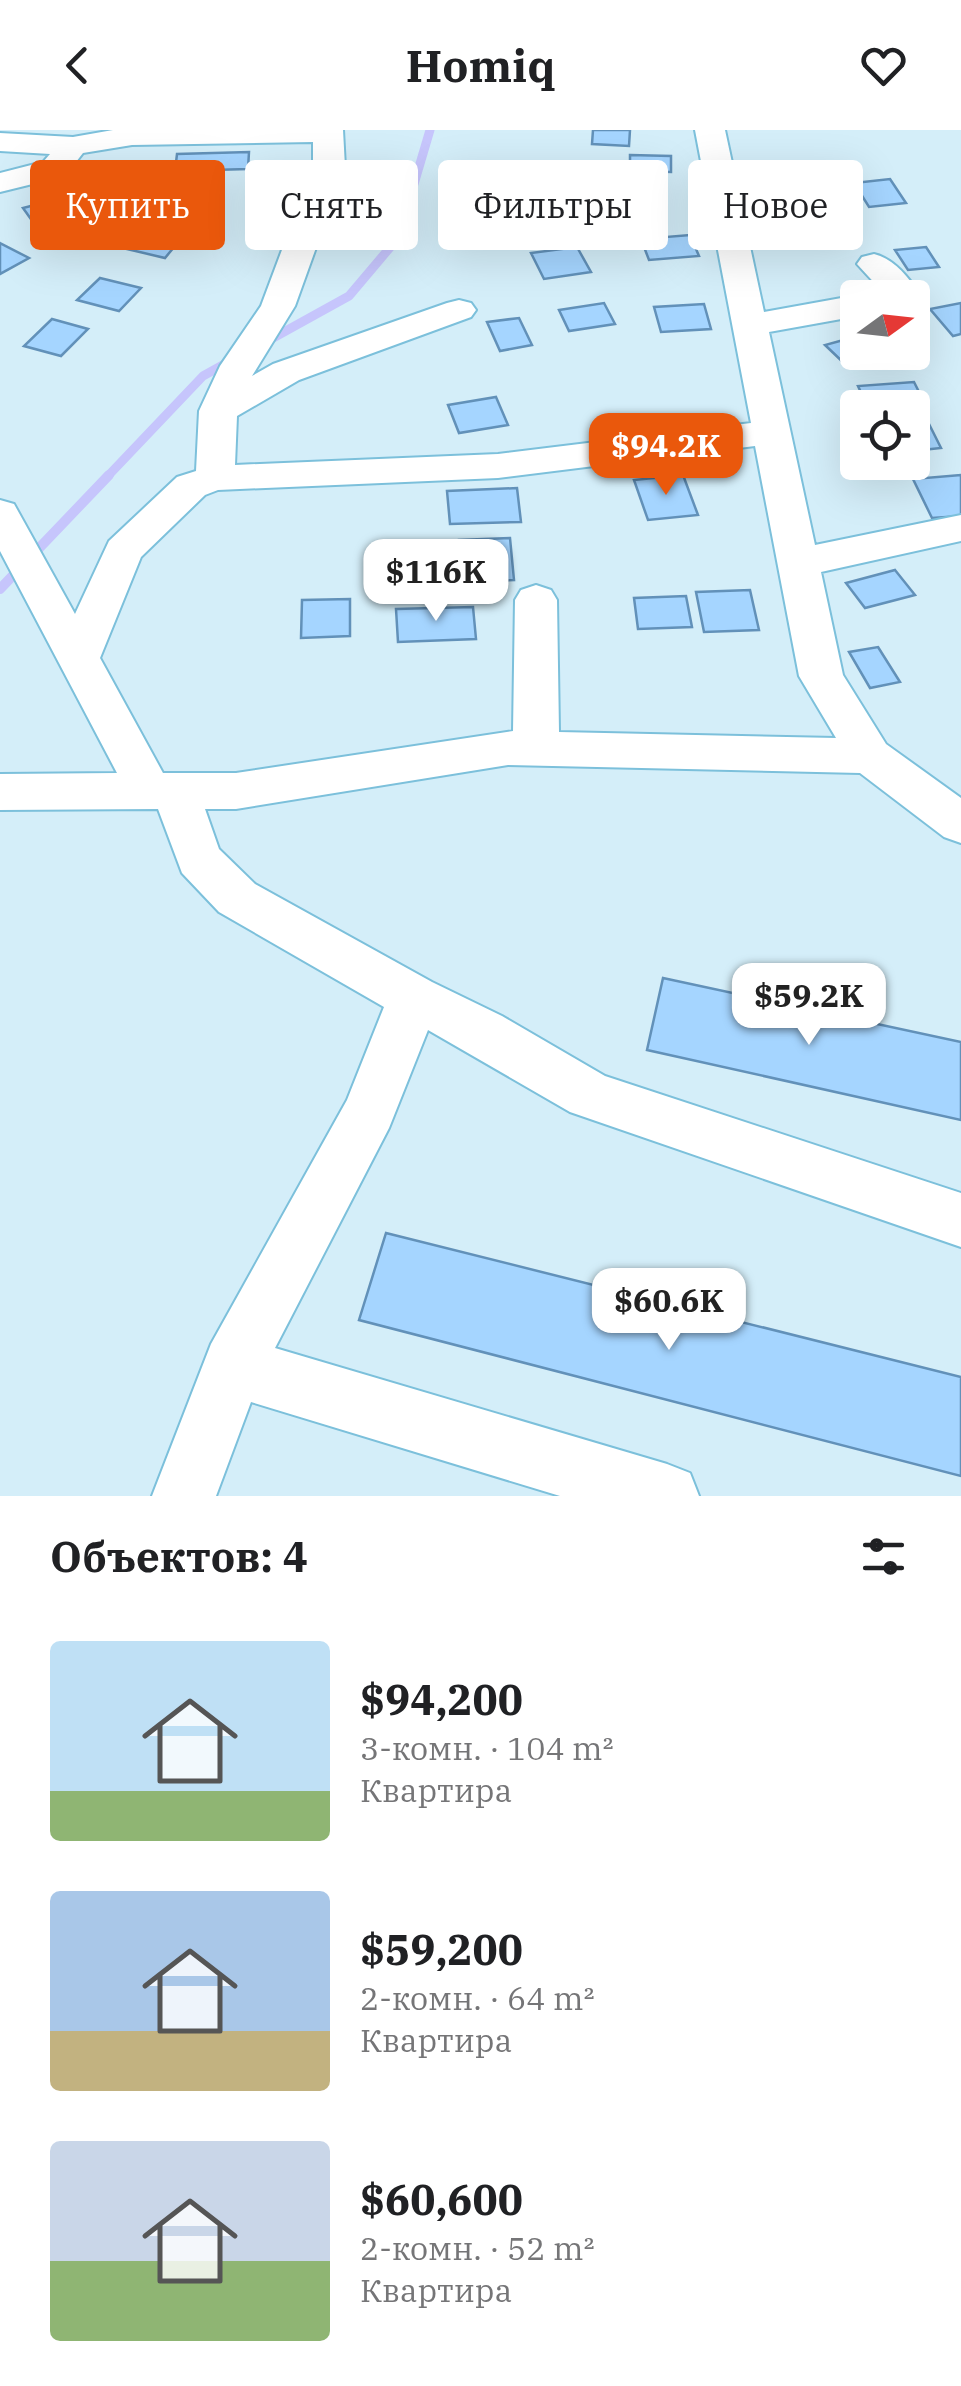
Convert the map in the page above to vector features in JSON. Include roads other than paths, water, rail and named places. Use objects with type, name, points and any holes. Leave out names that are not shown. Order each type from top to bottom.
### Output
[{"type":"street","points":[[710,130],[821,676],[870,756],[949,805]]},
{"type":"street","points":[[0,142],[73,146],[145,133],[328,132],[328,166],[278,306],[238,366],[218,411],[216,478]]},
{"type":"street","points":[[0,183],[54,168],[73,146]]},
{"type":"street","points":[[874,264],[891,280]]},
{"type":"street","points":[[749,325],[840,308]]},
{"type":"street","points":[[218,411],[286,372],[459,310]]},
{"type":"street","points":[[76,660],[124,551],[191,486],[216,478],[498,466],[770,432]]},
{"type":"street","points":[[0,513],[76,660],[162,792],[198,859],[238,898],[414,998],[483,1032],[589,1095],[961,1220]]},
{"type":"street","points":[[797,563],[961,528]]},
{"type":"street","points":[[536,600],[536,748]]},
{"type":"street","points":[[0,792],[236,792],[508,748],[870,756]]},
{"type":"street","points":[[184,1496],[233,1366],[370,1111],[414,998]]},
{"type":"street","points":[[233,1366],[667,1496]]},
{"type":"waterway","points":[[264,343],[349,296],[398,238],[430,130]]},
{"type":"waterway","points":[[106,478],[203,376],[230,361]]},
{"type":"waterway","points":[[0,589],[109,475]]}]
